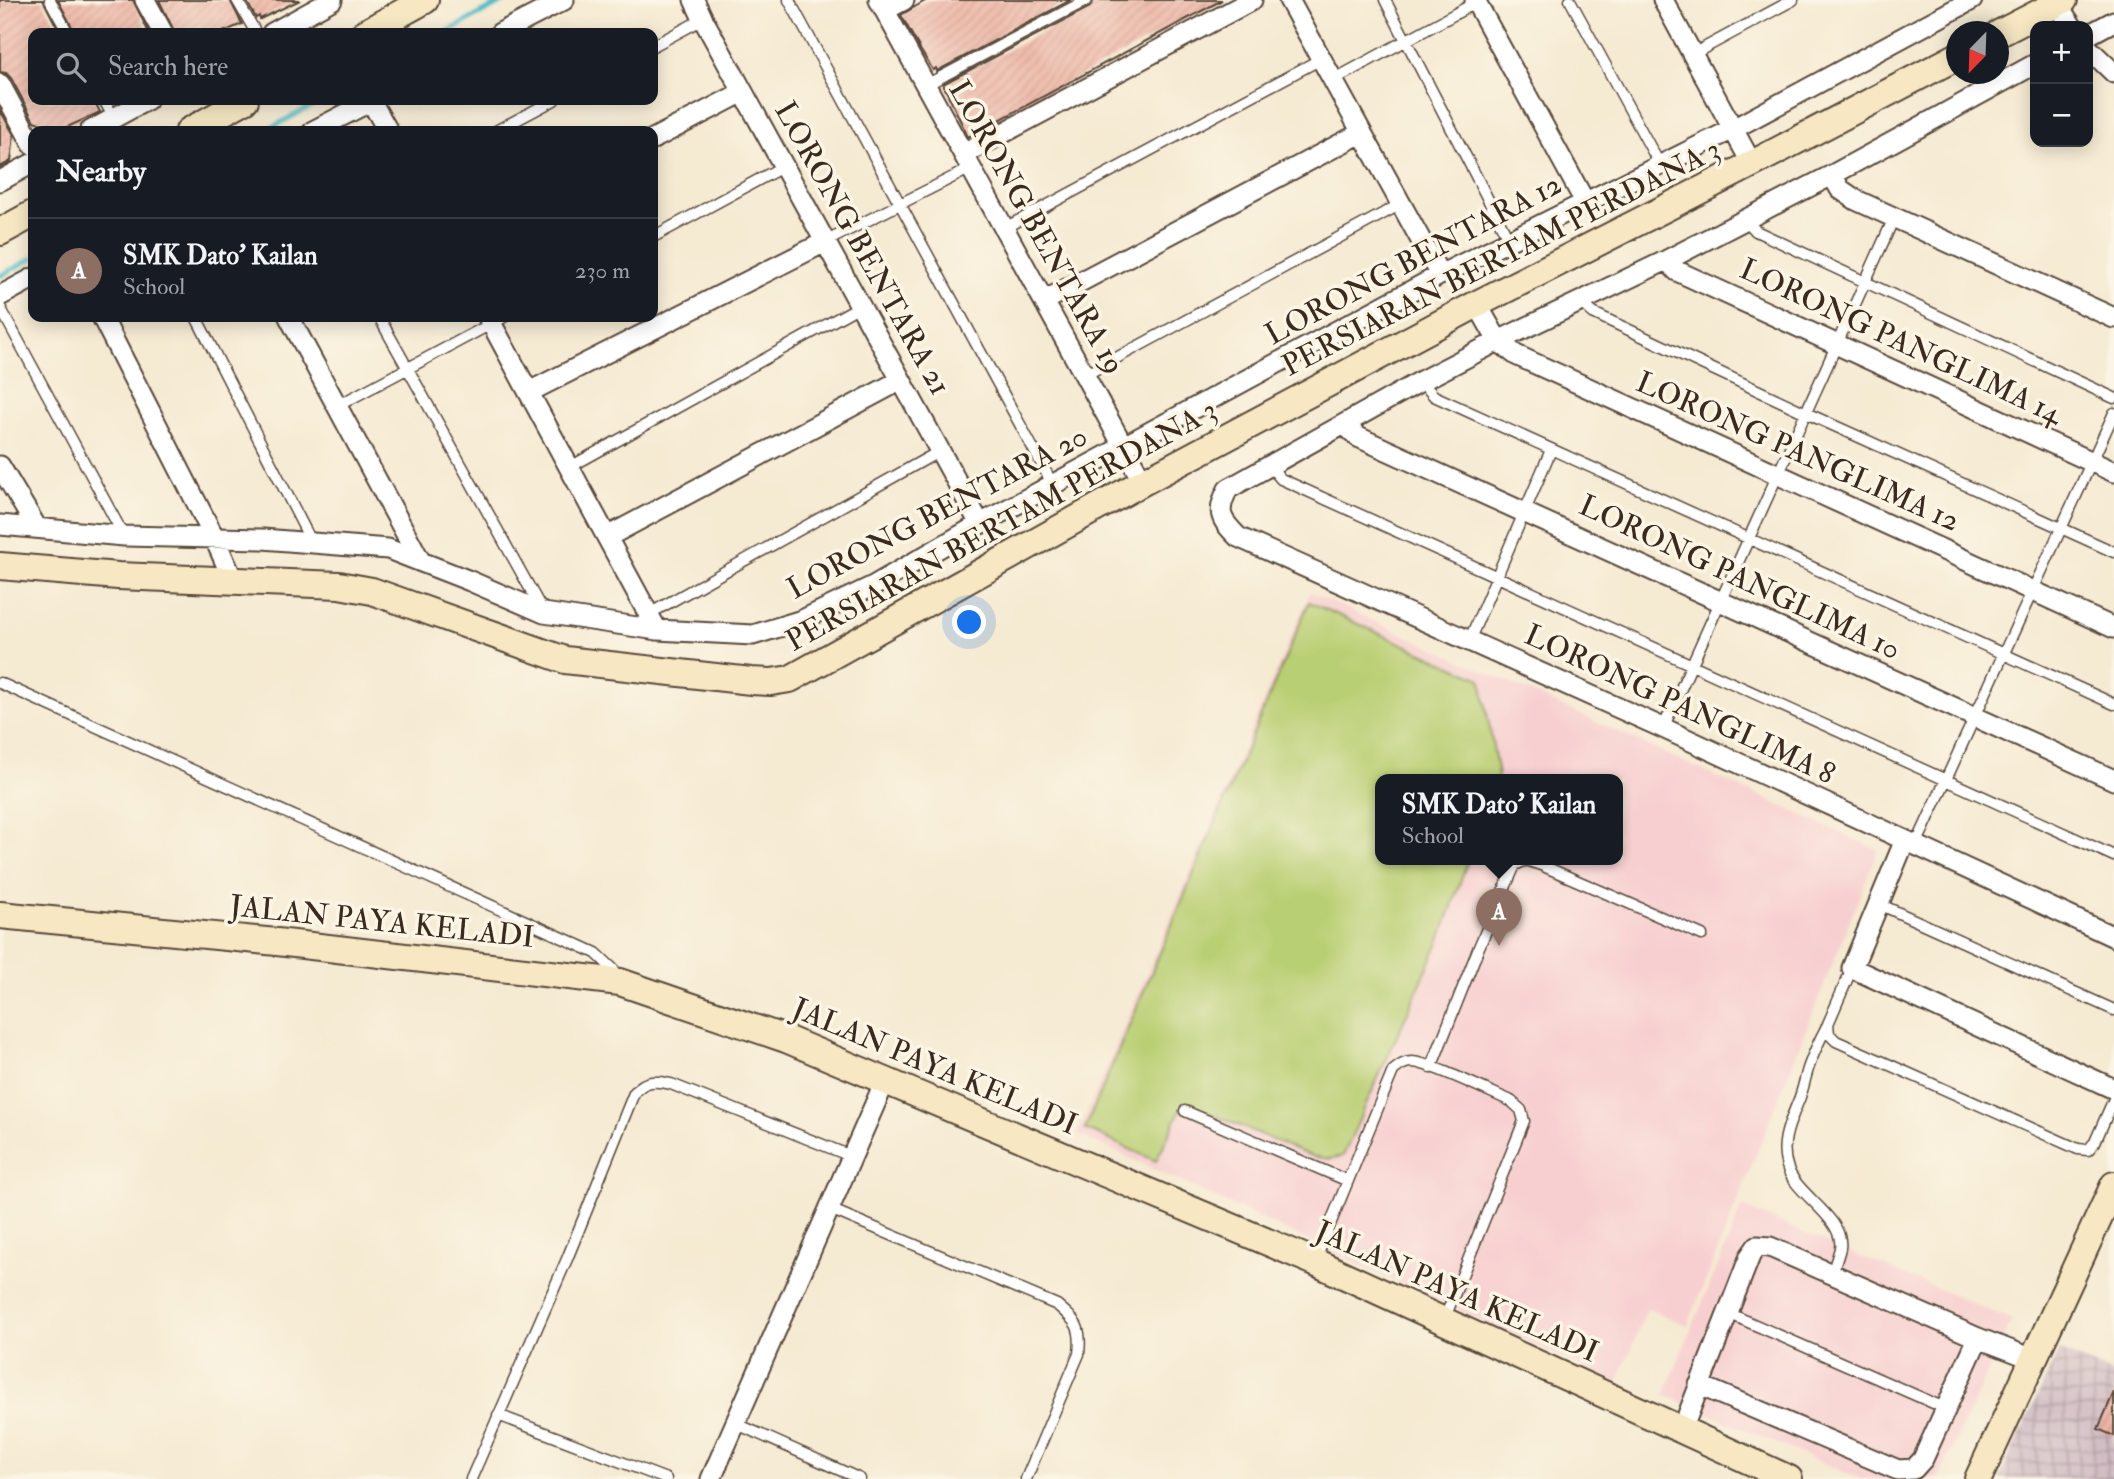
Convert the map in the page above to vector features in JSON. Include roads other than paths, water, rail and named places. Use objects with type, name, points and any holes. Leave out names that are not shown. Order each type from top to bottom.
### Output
[{"type":"street","points":[[145,0],[160,28]]},
{"type":"street","points":[[281,28],[332,0]]},
{"type":"street","points":[[374,28],[425,0]]},
{"type":"street","points":[[510,28],[564,0]]},
{"type":"street","name":"LORONG BENTARA 21","points":[[694,0],[980,524]]},
{"type":"street","points":[[882,5],[904,0]]},
{"type":"street","points":[[968,161],[1252,0]]},
{"type":"street","points":[[1289,0],[1440,275]]},
{"type":"street","points":[[1663,0],[1752,164]]},
{"type":"street","name":"LORONG BENTARA 12","points":[[1124,447],[1440,275],[1733,129],[1972,0]]},
{"type":"street","points":[[1478,1],[1585,202]]},
{"type":"street","points":[[2009,28],[2060,2],[2070,21]]},
{"type":"street","name":"LORONG BENTARA 19","points":[[882,5],[1143,482]]},
{"type":"street","points":[[2093,32],[2114,20]]},
{"type":"street","points":[[2093,53],[2114,73]]},
{"type":"street","name":"PERSIARAN BERTAM PERDANA 3","points":[[0,566],[80,573],[339,585],[372,591],[565,660],[771,682],[790,679],[1143,482],[1477,304],[1946,62]]},
{"type":"street","points":[[1269,465],[1498,341],[1667,260],[1832,175],[2030,67]]},
{"type":"street","points":[[0,86],[28,136]]},
{"type":"street","points":[[658,136],[743,92]]},
{"type":"street","points":[[99,126],[138,105]]},
{"type":"street","points":[[198,126],[236,105]]},
{"type":"street","points":[[323,126],[362,105]]},
{"type":"street","points":[[375,105],[385,126]]},
{"type":"street","points":[[1044,301],[1361,133]]},
{"type":"street","points":[[0,181],[28,166]]},
{"type":"street","points":[[1832,175],[1840,188],[1856,200],[2114,318]]},
{"type":"street","points":[[0,232],[28,217]]},
{"type":"street","points":[[529,392],[825,242]]},
{"type":"street","name":"LORONG PANGLIMA 14","points":[[1667,260],[1676,271],[2114,471]]},
{"type":"street","points":[[0,296],[28,281]]},
{"type":"street","name":"LORONG PANGLIMA 12","points":[[1477,304],[1498,341],[1516,355],[2114,628]]},
{"type":"street","points":[[105,322],[214,537],[233,580]]},
{"type":"street","points":[[292,322],[421,562]]},
{"type":"street","points":[[496,322],[529,392],[653,622]]},
{"type":"street","points":[[607,537],[901,380]]},
{"type":"street","name":"LORONG PANGLIMA 10","points":[[1344,424],[1358,437],[2114,780]]},
{"type":"street","name":"LORONG BENTARA 20","points":[[0,525],[124,536],[214,537],[388,549],[544,613],[653,622],[753,635],[802,620],[875,585],[980,524],[1124,447]]},
{"type":"street","name":"LORONG PANGLIMA 8","points":[[1269,465],[1228,489],[1220,504],[1223,522],[1238,537],[1663,728],[2114,937]]},
{"type":"street","points":[[0,466],[37,528]]},
{"type":"street","points":[[1910,843],[1879,904],[1852,968],[2114,1088]]},
{"type":"street","name":"JALAN PAYA KELADI","points":[[0,915],[276,942],[620,982],[786,1038],[1315,1262],[1789,1479]]},
{"type":"street","points":[[711,1479],[885,1081]]},
{"type":"street","points":[[1978,1479],[2114,1185]]},
{"type":"street","points":[[1682,1430],[1750,1256],[1757,1246],[1770,1247],[1978,1338],[2033,1359]]},
{"type":"street","points":[[1699,1385],[1898,1470],[1914,1469],[1923,1459],[1978,1338]]},
{"type":"lane","points":[[50,0],[65,28]]},
{"type":"lane","points":[[237,0],[253,28]]},
{"type":"lane","points":[[789,0],[1054,485]]},
{"type":"lane","points":[[926,85],[1087,0]]},
{"type":"lane","points":[[1385,0],[1509,240]]},
{"type":"lane","points":[[1570,0],[1660,166]]},
{"type":"lane","points":[[1693,54],[1793,0]]},
{"type":"lane","points":[[1333,80],[1478,1]]},
{"type":"lane","points":[[658,43],[703,19]]},
{"type":"lane","points":[[1004,229],[1321,59]]},
{"type":"lane","points":[[107,105],[114,118]]},
{"type":"lane","points":[[505,126],[545,105]]},
{"type":"lane","points":[[825,242],[900,205],[968,161]]},
{"type":"lane","points":[[658,234],[784,166]]},
{"type":"lane","points":[[1085,375],[1401,204]]},
{"type":"lane","points":[[1663,728],[1894,218]]},
{"type":"lane","points":[[1745,219],[1756,231],[2114,398]]},
{"type":"lane","points":[[1581,302],[1593,313],[1806,413],[2114,552]]},
{"type":"lane","points":[[570,467],[860,306]]},
{"type":"lane","points":[[0,307],[124,536]]},
{"type":"lane","points":[[199,322],[312,543]]},
{"type":"lane","points":[[382,322],[544,613]]},
{"type":"lane","points":[[337,406],[490,322]]},
{"type":"lane","points":[[1421,381],[1434,396],[2114,704]]},
{"type":"lane","points":[[1910,843],[1945,780],[2114,413]]},
{"type":"lane","points":[[1469,641],[1551,450]]},
{"type":"lane","points":[[653,622],[940,451]]},
{"type":"lane","points":[[1269,465],[1281,478],[2114,856]]},
{"type":"lane","points":[[0,683],[596,953],[612,969],[620,982]]},
{"type":"lane","points":[[1431,1068],[1515,865]]},
{"type":"lane","points":[[1538,865],[1702,935]]},
{"type":"lane","points":[[1879,904],[2114,1010]]},
{"type":"lane","points":[[1832,1274],[1840,1248],[1840,1238],[1825,1214],[1792,1180],[1784,1150],[1791,1115],[1799,1101],[1818,1043],[1852,968]]},
{"type":"lane","points":[[1828,1024],[1829,1034],[1836,1041],[2078,1149],[2088,1150],[2095,1142],[2114,1099]]},
{"type":"lane","points":[[1315,1262],[1393,1072],[1400,1065],[1414,1062],[1511,1101],[1521,1110],[1524,1121],[1444,1321]]},
{"type":"lane","points":[[471,1479],[567,1259],[634,1093],[639,1087],[652,1081],[671,1084],[853,1157]]},
{"type":"lane","points":[[1185,1111],[1348,1181]]},
{"type":"lane","points":[[830,1209],[1057,1305],[1075,1320],[1081,1335],[1079,1354],[1026,1479]]},
{"type":"lane","points":[[1728,1313],[1947,1409]]},
{"type":"lane","points":[[498,1415],[666,1479]]},
{"type":"lane","points":[[737,1424],[860,1479]]},
{"type":"waterway","points":[[454,28],[506,0]]},
{"type":"waterway","points":[[274,126],[314,105]]},
{"type":"waterway","points":[[0,276],[28,261]]},
{"type":"place","name":"SMK Dato' Kailan","points":[[1499,946]]}]
